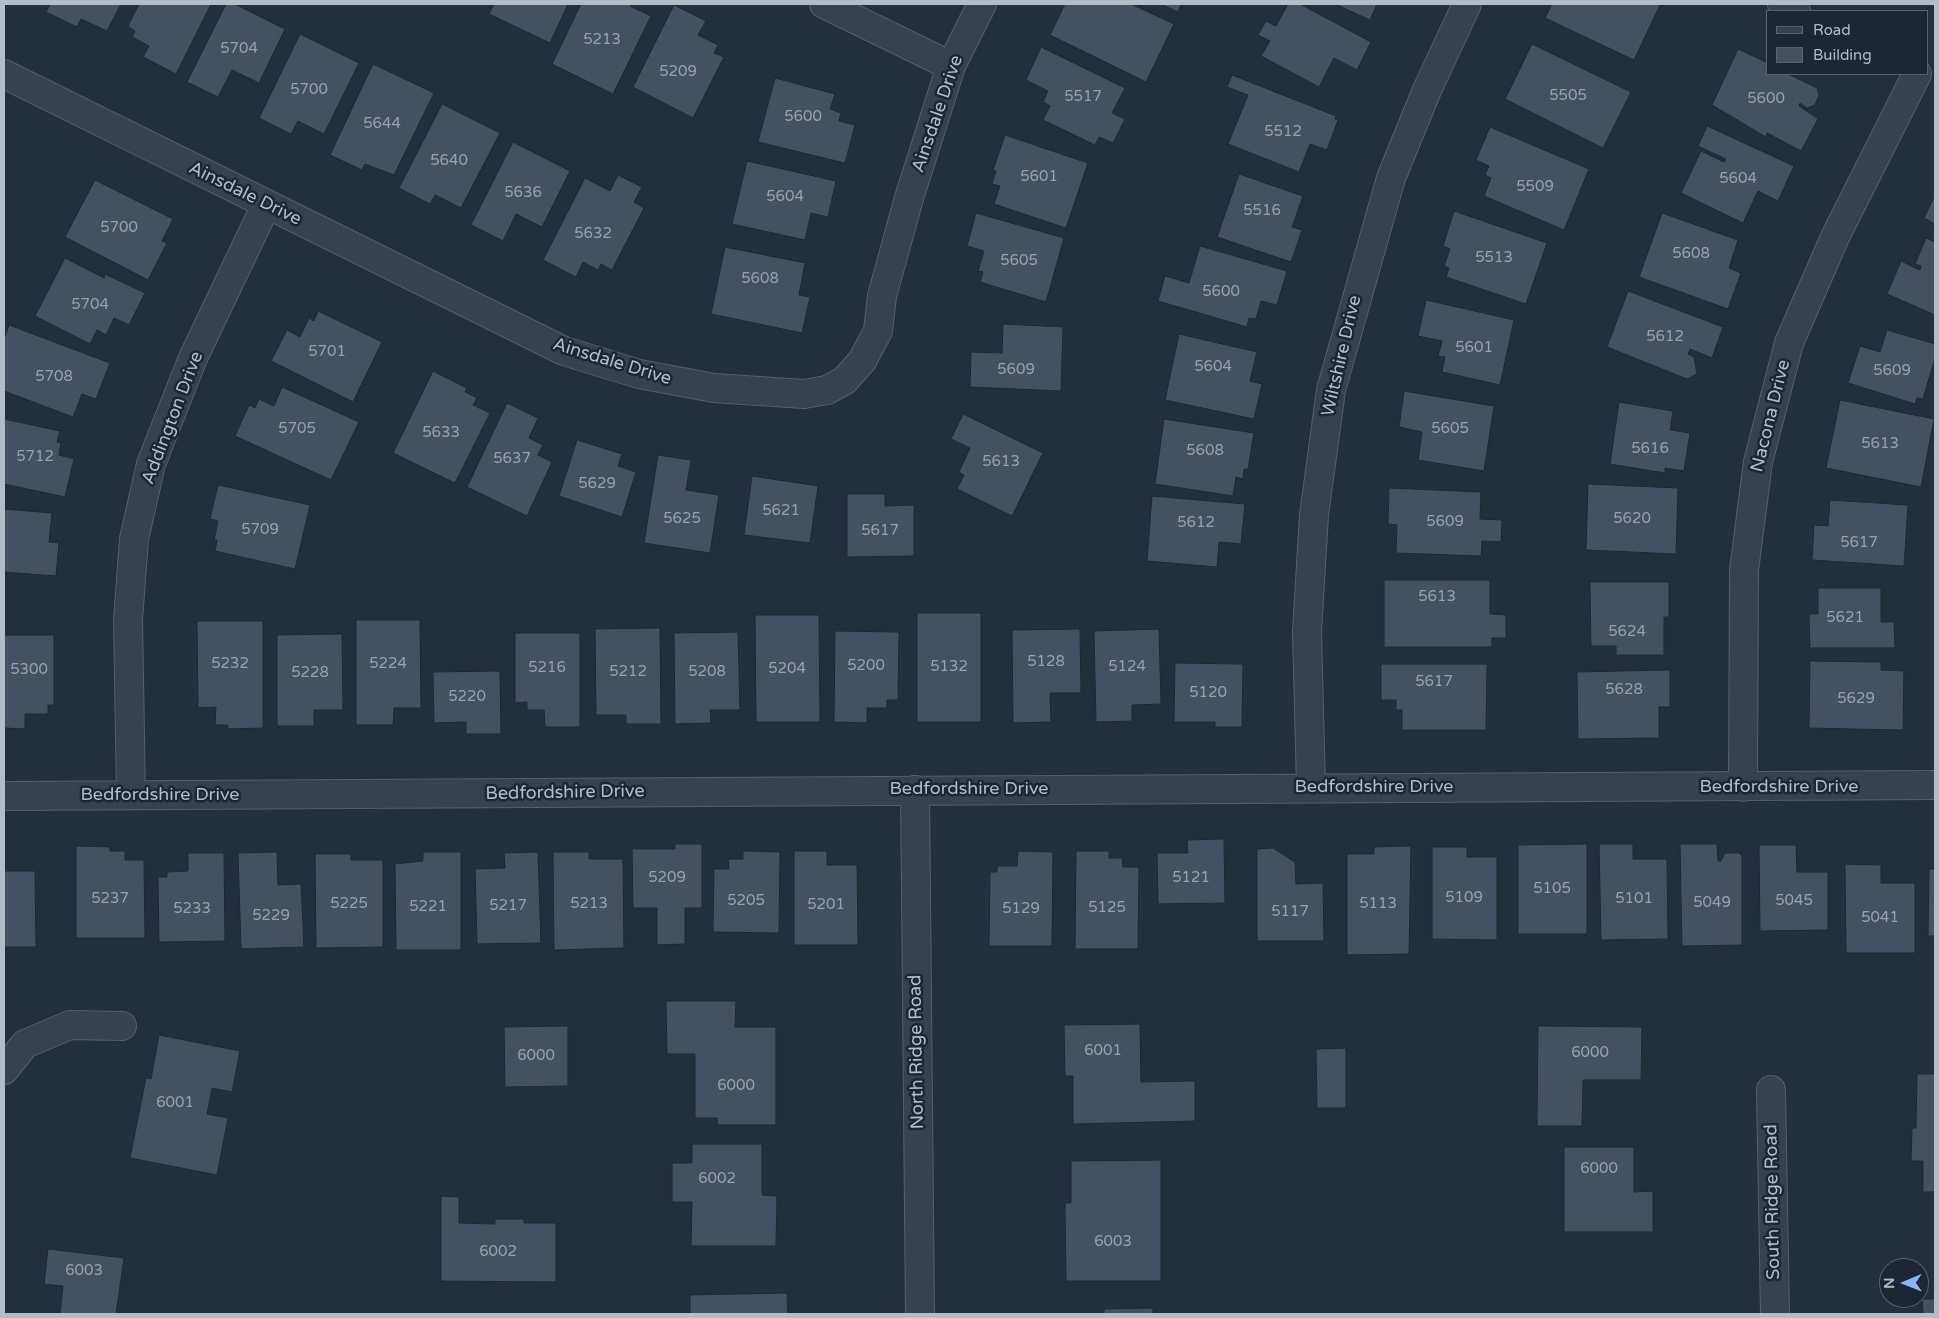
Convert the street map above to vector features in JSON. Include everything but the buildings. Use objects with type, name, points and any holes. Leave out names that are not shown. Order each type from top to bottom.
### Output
[{"type":"street","points":[[824,4],[952,66]]},
{"type":"street","name":"Ainsdale Drive","points":[[4,74],[564,351],[639,374],[714,388],[804,394],[827,390],[844,381],[862,361],[878,331],[882,296],[906,207],[952,66],[982,4]]},
{"type":"street","name":"Wiltshire Drive","points":[[1311,787],[1307,632],[1314,515],[1331,390],[1391,178],[1427,90],[1467,4]]},
{"type":"street","points":[[1782,4],[1794,10]]},
{"type":"street","name":"Nacona Drive","points":[[1743,788],[1744,570],[1758,462],[1789,343],[1835,237],[1916,75]]},
{"type":"street","points":[[1923,75],[1935,80]]},
{"type":"street","name":"Addington Drive","points":[[130,795],[128,620],[134,540],[155,455],[193,358],[266,204]]},
{"type":"street","name":"Bedfordshire Drive","points":[[4,796],[517,794],[1311,787],[1743,788],[1935,785]]},
{"type":"street","name":"North Ridge Road","points":[[915,790],[920,1314]]},
{"type":"street","points":[[4,1070],[24,1044],[70,1025],[122,1026]]},
{"type":"street","name":"South Ridge Road","points":[[1771,1090],[1775,1314]]}]
